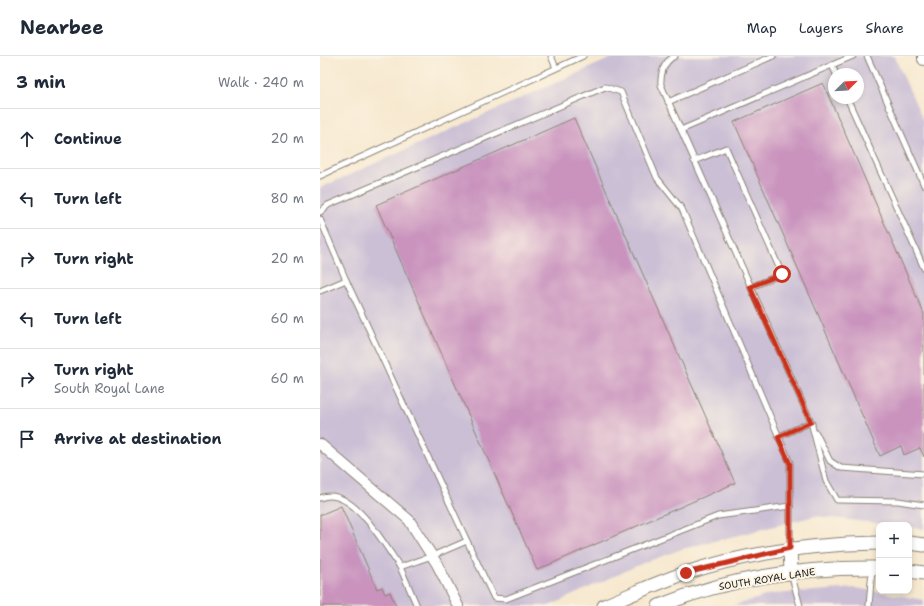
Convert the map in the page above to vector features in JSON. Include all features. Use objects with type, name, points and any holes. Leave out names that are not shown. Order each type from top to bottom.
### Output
[{"type":"main road","points":[[604,606],[686,573],[790,548],[876,543]]},
{"type":"main road","points":[[912,543],[924,545]]},
{"type":"main road","points":[[790,548],[791,573]]},
{"type":"main road","name":"SOUTH ROYAL LANE","points":[[659,606],[698,591],[791,573],[844,568],[875,568]]},
{"type":"main road","points":[[912,571],[924,573]]},
{"type":"street","points":[[320,444],[409,520],[432,556],[458,606]]},
{"type":"lane","points":[[551,56],[556,68]]},
{"type":"lane","points":[[320,176],[583,56]]},
{"type":"lane","points":[[675,56],[671,58],[660,74],[661,86],[750,287],[830,461],[841,468],[924,474]]},
{"type":"lane","points":[[668,102],[773,56]]},
{"type":"lane","points":[[681,130],[853,56]]},
{"type":"lane","points":[[867,56],[924,185]]},
{"type":"lane","points":[[320,212],[328,205],[604,88],[621,92],[657,178],[682,209],[790,464],[790,548]]},
{"type":"lane","points":[[850,104],[924,268]]},
{"type":"lane","points":[[694,161],[726,148],[782,274],[750,287]]},
{"type":"lane","points":[[320,219],[346,280],[494,598],[506,599],[718,516],[790,506]]},
{"type":"lane","points":[[320,291],[346,280]]},
{"type":"lane","points":[[778,437],[811,422]]},
{"type":"lane","points":[[811,422],[826,481],[837,500],[898,501],[924,504]]},
{"type":"lane","points":[[320,498],[343,498],[365,517],[400,567],[416,606]]},
{"type":"lane","points":[[400,567],[432,556],[467,541]]},
{"type":"lane","points":[[869,606],[875,568]]},
{"type":"lane","points":[[791,573],[800,606]]},
{"type":"shaded area","points":[[616,56],[894,56],[924,122],[924,529],[912,527],[912,522],[876,523],[815,516],[682,549],[643,563],[549,606],[320,606],[320,188]]},
{"type":"shaded area","points":[[856,588],[876,592],[876,594],[890,594],[924,600],[924,606],[732,606],[772,594]]},
{"type":"building","points":[[823,83],[828,94],[828,104],[832,104],[924,314],[924,457],[920,448],[904,455],[901,446],[880,456],[734,122]]},
{"type":"building","points":[[574,118],[735,483],[537,570],[376,205]]},
{"type":"building","points":[[341,506],[377,589],[382,587],[385,594],[390,592],[396,606],[320,606],[320,515]]},
{"type":"route","points":[[686,573],[755,555],[790,548],[790,464],[778,437],[811,422],[750,287],[782,274]]}]
